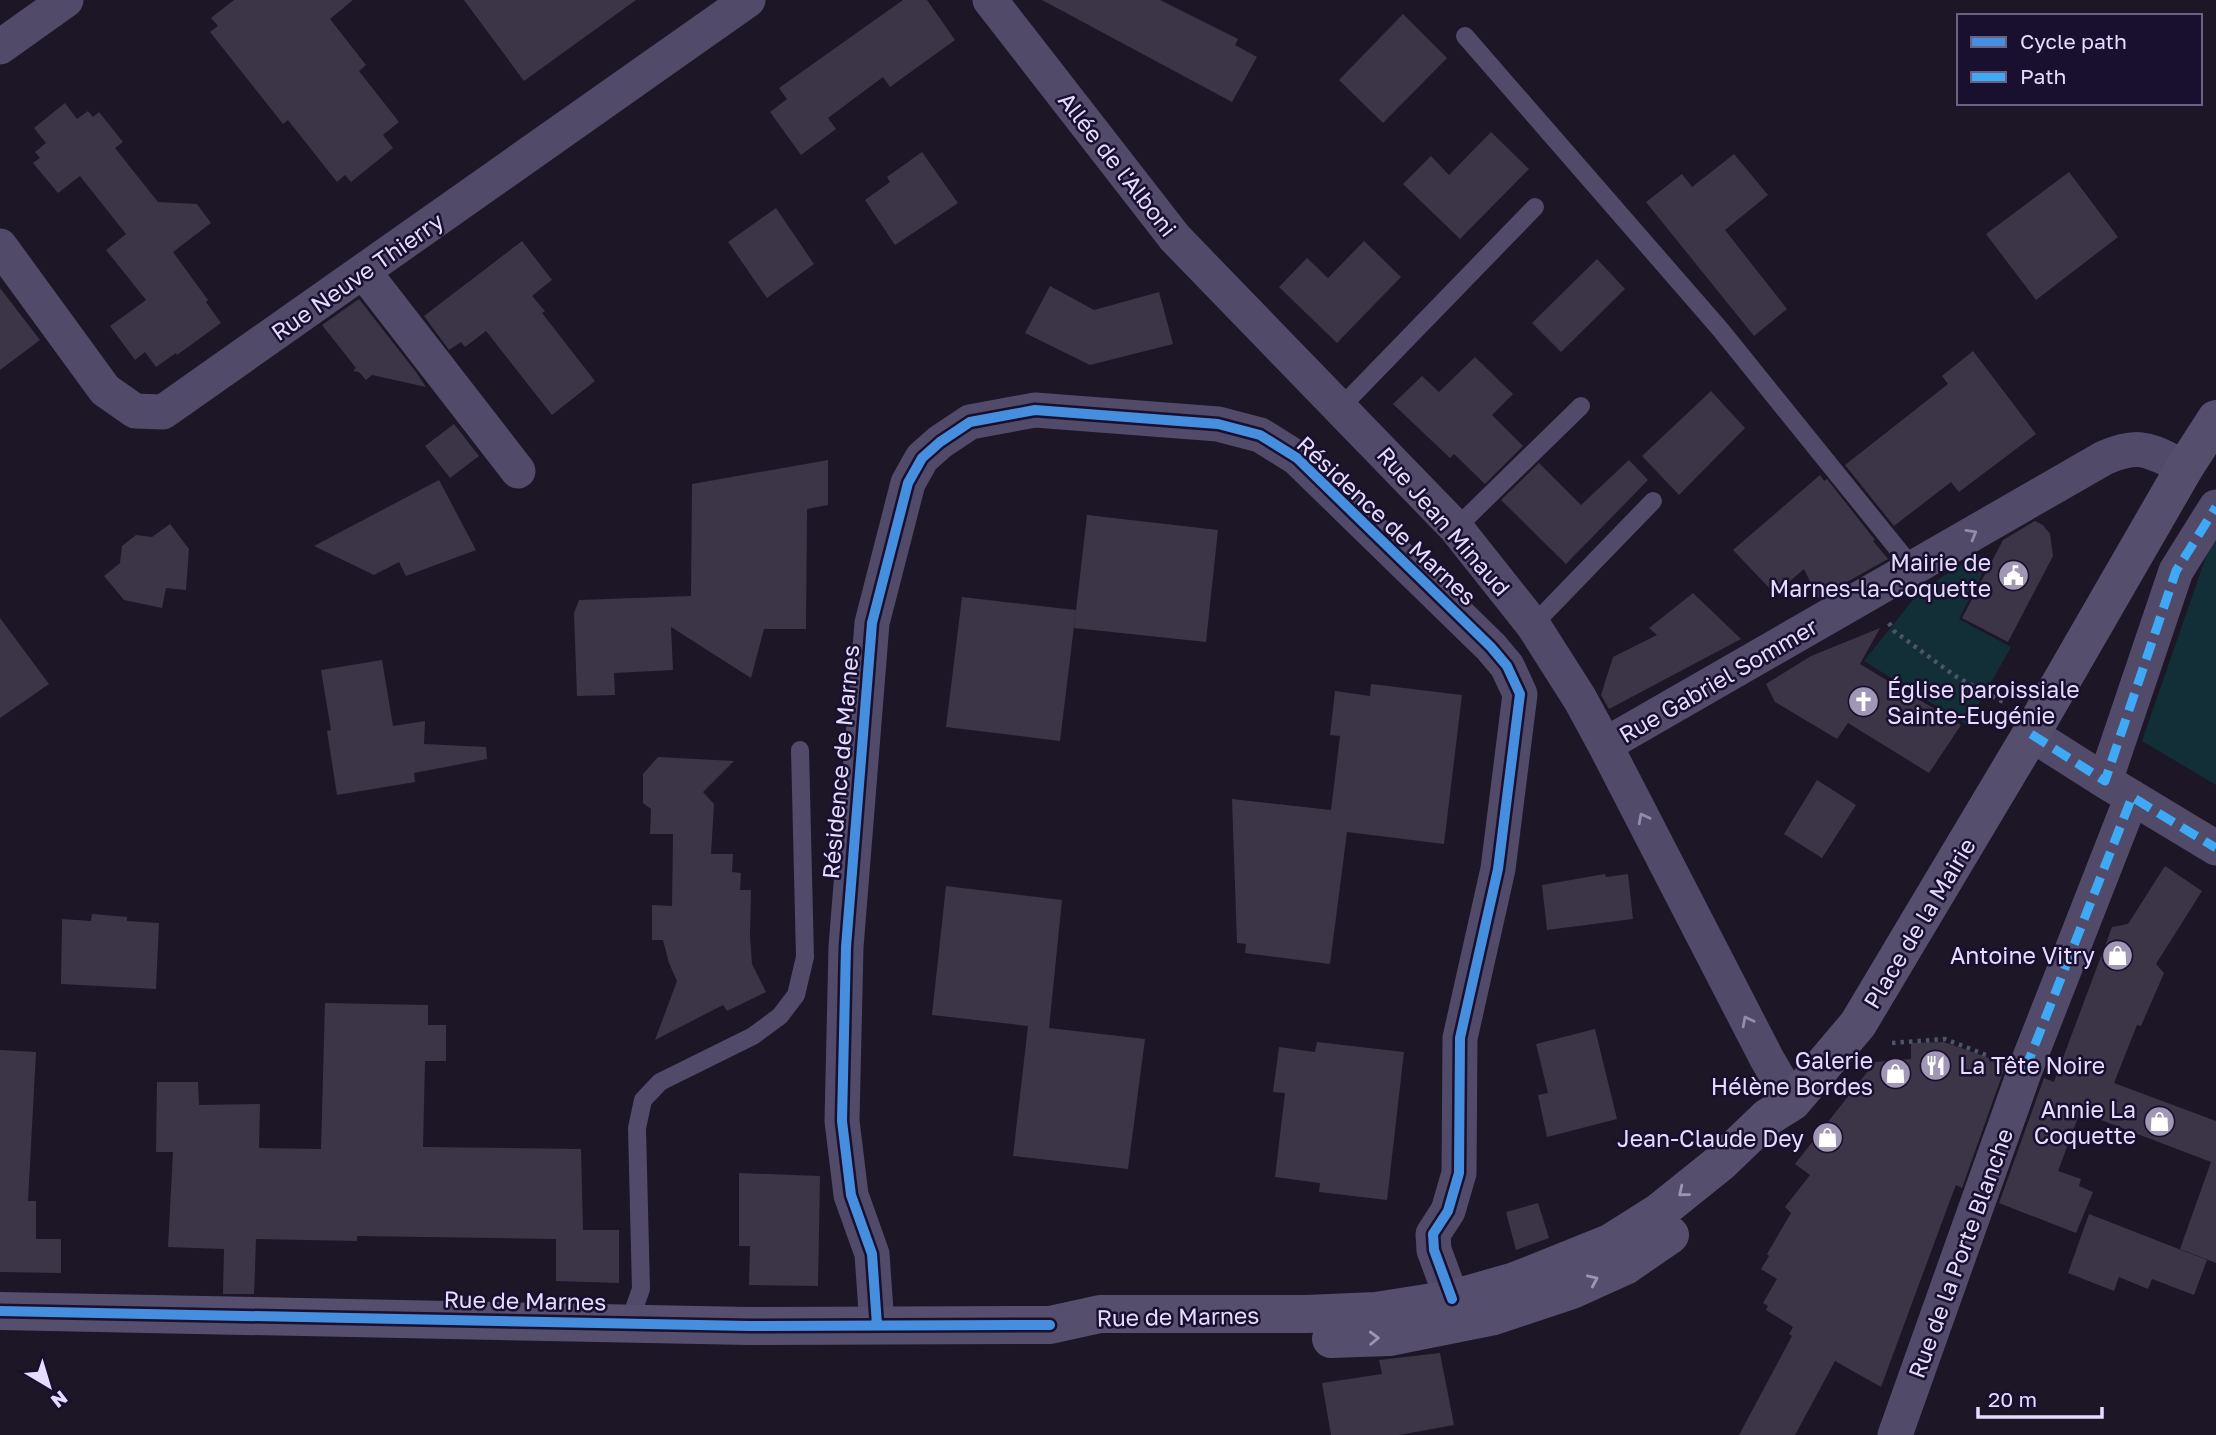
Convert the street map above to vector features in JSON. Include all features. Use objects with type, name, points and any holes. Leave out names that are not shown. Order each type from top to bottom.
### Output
[{"type":"main road","name":"Place de la Mairie","points":[[1792,1102],[1858,1024],[2021,720],[2216,419]]},
{"type":"main road","points":[[1306,1327],[1376,1311],[1452,1299],[1515,1281],[1610,1243],[1660,1212],[1720,1163],[1768,1117],[1792,1102]]},
{"type":"main road","points":[[1306,1327],[1389,1337],[1494,1316],[1572,1290],[1625,1266],[1705,1208],[1745,1172],[1781,1132],[1792,1102]]},
{"type":"main road","name":"Rue de Marnes","points":[[0,1311],[749,1326],[1050,1325],[1103,1337],[1306,1327]]},
{"type":"street","points":[[0,47],[66,0]]},
{"type":"street","name":"Rue Neuve Thierry","points":[[0,247],[105,390],[135,411],[163,412],[748,0]]},
{"type":"street","name":"Allée de l'Alboni","points":[[990,0],[1175,238],[1256,319]]},
{"type":"street","points":[[363,271],[518,471]]},
{"type":"street","name":"Rue Jean Minaud","points":[[1256,319],[1456,528],[1533,625],[1580,699],[1605,745]]},
{"type":"street","name":"Résidence de Marnes","points":[[877,1325],[872,1254],[851,1195],[842,1121],[846,947],[872,623],[908,484],[922,458],[970,422],[1035,410],[1218,424],[1259,435],[1297,458],[1491,647],[1507,666],[1520,694],[1498,869],[1460,1038],[1460,1173],[1448,1211],[1433,1234],[1434,1250],[1452,1299]]},
{"type":"street","name":"Rue Gabriel Sommer","points":[[1792,1102],[1767,1059],[1605,745],[2124,449],[2144,449],[2185,467]]},
{"type":"street","points":[[2025,1070],[2118,789],[2176,571],[2216,507]]},
{"type":"street","points":[[2021,720],[2118,789],[2216,848]]},
{"type":"street","name":"Rue de la Porte Blanche","points":[[1898,1434],[2025,1070]]},
{"type":"lane","points":[[1465,36],[1720,329],[1913,568]]},
{"type":"lane","points":[[1341,407],[1535,208]]},
{"type":"lane","points":[[1456,528],[1581,406]]},
{"type":"lane","points":[[1533,625],[1653,501]]},
{"type":"lane","name":"Résidence de Marnes","points":[[629,1323],[641,1289],[637,1128],[643,1100],[660,1082],[753,1036],[780,1016],[796,995],[805,957],[800,750]]},
{"type":"path","points":[[1871,593],[1894,631],[2021,720]]},
{"type":"path","points":[[1858,1024],[1888,1044],[1945,1039],[2025,1070]]},
{"type":"shaded area","points":[[2212,539],[2216,539],[2216,785],[2142,741]]},
{"type":"shaded area","points":[[1978,554],[1989,561],[1959,619],[2011,647],[1967,725],[1864,661],[1920,591]]},
{"type":"building","points":[[234,0],[353,0],[330,19],[366,65],[359,71],[399,122],[383,135],[393,148],[351,182],[345,175],[337,182],[288,120],[283,124],[210,32],[218,26],[211,18]]},
{"type":"building","points":[[464,0],[636,0],[524,81]]},
{"type":"building","points":[[903,0],[927,0],[955,40],[890,87],[883,77],[828,118],[836,129],[801,155],[770,112],[787,99],[779,88]]},
{"type":"building","points":[[1042,0],[1160,0],[1238,39],[1235,45],[1257,57],[1232,102]]},
{"type":"building","points":[[1403,14],[1447,58],[1383,123],[1339,80]]},
{"type":"building","points":[[65,103],[77,119],[88,111],[93,117],[99,112],[123,142],[115,148],[158,202],[197,204],[211,223],[173,252],[208,300],[206,302],[221,323],[156,367],[145,352],[135,360],[110,326],[146,300],[106,250],[126,234],[80,176],[58,193],[33,163],[40,158],[35,152],[46,143],[34,128]]},
{"type":"building","points":[[1491,132],[1529,169],[1460,239],[1403,184],[1431,156],[1449,175]]},
{"type":"building","points":[[922,152],[958,203],[895,245],[865,200],[890,182],[887,177]]},
{"type":"building","points":[[1734,154],[1768,195],[1725,230],[1787,309],[1754,336],[1646,202],[1682,174],[1692,187]]},
{"type":"building","points":[[2069,172],[2118,237],[2036,300],[1986,234]]},
{"type":"building","points":[[776,208],[814,264],[767,298],[728,242]]},
{"type":"building","points":[[522,241],[552,280],[532,296],[595,381],[552,415],[486,331],[465,347],[461,342],[449,350],[424,316]]},
{"type":"building","points":[[1364,241],[1401,277],[1337,343],[1279,287],[1307,258],[1328,278]]},
{"type":"building","points":[[1597,259],[1625,289],[1561,352],[1532,323]]},
{"type":"building","points":[[1050,286],[1094,310],[1159,292],[1173,344],[1090,365],[1025,333]]},
{"type":"building","points":[[0,288],[40,340],[0,370]]},
{"type":"building","points":[[359,299],[426,387],[372,375],[366,380],[359,372],[353,371],[356,368],[322,325]]},
{"type":"building","points":[[1973,351],[2036,434],[1959,492],[1951,482],[1894,526],[1845,465],[1948,384],[1942,376]]},
{"type":"building","points":[[1475,357],[1513,394],[1492,415],[1523,446],[1485,484],[1454,454],[1450,458],[1393,404],[1422,376],[1439,392]]},
{"type":"building","points":[[1711,391],[1745,428],[1679,495],[1642,456]]},
{"type":"building","points":[[454,424],[479,456],[450,478],[425,446]]},
{"type":"building","points":[[828,460],[828,505],[807,509],[806,629],[764,629],[751,678],[671,627],[673,670],[614,673],[615,695],[577,696],[574,613],[579,600],[691,596],[692,484]]},
{"type":"building","points":[[1629,460],[1648,480],[1566,564],[1501,500],[1539,463],[1581,505]]},
{"type":"building","points":[[1820,475],[1824,481],[1827,479],[1888,559],[1818,598],[1804,569],[1775,594],[1733,550]]},
{"type":"building","points":[[439,480],[476,550],[406,576],[399,562],[374,575],[314,546]]},
{"type":"building","points":[[1087,515],[1218,530],[1206,642],[1074,628]]},
{"type":"building","name":"Mairie de Marnes-la-Coquette","points":[[2035,521],[2043,525],[2050,534],[2053,556],[2008,642],[1962,618],[2003,540]]},
{"type":"building","points":[[170,524],[189,549],[186,590],[166,588],[162,608],[124,600],[104,576],[120,563],[122,546],[136,535],[152,537]]},
{"type":"building","points":[[1693,593],[1741,639],[1609,709],[1601,695],[1613,657],[1657,635],[1649,628]]},
{"type":"building","points":[[962,597],[1076,610],[1060,741],[946,727]]},
{"type":"building","points":[[0,618],[49,684],[0,718]]},
{"type":"building","name":"Église paroissiale Sainte-Eugénie","points":[[1880,628],[1860,664],[1961,725],[1929,773],[1848,723],[1837,739],[1775,702],[1766,684],[1811,656]]},
{"type":"building","points":[[382,660],[393,726],[425,721],[424,744],[486,747],[487,759],[414,773],[415,782],[337,795],[327,731],[331,730],[321,670]]},
{"type":"building","points":[[1371,684],[1462,695],[1444,844],[1347,832],[1330,964],[1245,953],[1246,944],[1237,943],[1232,799],[1331,810],[1340,736],[1330,735],[1335,691],[1370,696]]},
{"type":"building","points":[[658,757],[734,761],[703,792],[714,804],[711,854],[733,854],[732,872],[741,873],[740,890],[751,890],[752,964],[766,992],[727,1011],[723,1005],[655,1040],[677,981],[663,940],[652,940],[652,905],[672,906],[673,834],[650,834],[651,809],[643,803],[643,774]]},
{"type":"building","points":[[1817,780],[1856,805],[1822,858],[1784,834]]},
{"type":"building","points":[[2165,866],[2202,891],[2156,964],[2164,973],[2141,1026],[2137,1025],[2114,1083],[2216,1121],[2216,1263],[2180,1249],[2211,1162],[2080,1112],[2058,1171],[2081,1179],[2079,1186],[2093,1192],[2076,1233],[1999,1203],[2044,1078],[2054,1082],[2112,927],[2128,924]]},
{"type":"building","points":[[1605,874],[1606,877],[1628,874],[1633,919],[1547,930],[1542,885]]},
{"type":"building","points":[[946,886],[1062,900],[1049,1028],[1145,1039],[1128,1169],[1013,1156],[1028,1026],[932,1015]]},
{"type":"building","points":[[92,914],[127,917],[127,921],[159,923],[156,989],[61,984],[62,919],[91,921]]},
{"type":"building","points":[[325,1003],[428,1005],[428,1025],[446,1025],[446,1061],[425,1061],[423,1147],[581,1149],[583,1230],[619,1230],[619,1283],[556,1281],[556,1239],[357,1236],[357,1241],[256,1239],[254,1294],[223,1294],[224,1249],[168,1247],[173,1152],[156,1152],[157,1082],[198,1082],[199,1105],[260,1104],[259,1148],[321,1149]]},
{"type":"building","points":[[1595,1029],[1617,1119],[1547,1137],[1538,1095],[1548,1093],[1536,1044]]},
{"type":"building","points":[[1317,1042],[1404,1052],[1387,1200],[1319,1192],[1320,1183],[1275,1177],[1285,1093],[1273,1092],[1279,1047],[1315,1052]]},
{"type":"building","points":[[1944,1042],[2006,1064],[1962,1188],[1956,1185],[1881,1387],[1835,1361],[1795,1435],[1739,1435],[1792,1336],[1789,1334],[1793,1327],[1766,1310],[1768,1306],[1763,1303],[1777,1279],[1761,1269],[1791,1213],[1785,1207],[1810,1175],[1795,1164],[1875,1062],[1911,1059],[1911,1043]]},
{"type":"building","points":[[0,1050],[36,1052],[28,1201],[36,1201],[36,1239],[61,1239],[61,1273],[0,1272]]},
{"type":"building","points":[[739,1173],[820,1176],[818,1286],[749,1285],[750,1246],[739,1246]]},
{"type":"building","points":[[1538,1203],[1549,1238],[1516,1250],[1506,1212]]},
{"type":"building","points":[[2089,1214],[2207,1260],[2194,1295],[2152,1279],[2148,1289],[2119,1277],[2114,1291],[2068,1273]]},
{"type":"building","points":[[1440,1353],[1454,1425],[1399,1435],[1331,1435],[1322,1383],[1382,1374],[1379,1360]]},
{"type":"marked path","points":[[2031,734],[2105,781],[2176,571],[2216,507]]},
{"type":"marked path","points":[[2025,1070],[2132,797],[2216,848]]},
{"type":"cycle path","points":[[877,1325],[872,1254],[851,1195],[842,1121],[846,947],[872,623],[908,483],[922,458],[970,422],[1035,410],[1218,424],[1260,435],[1297,458],[1491,647],[1507,666],[1520,694],[1498,869],[1460,1038],[1459,1173],[1448,1211],[1433,1234],[1434,1250],[1452,1299]]},
{"type":"cycle path","points":[[0,1311],[749,1326],[1050,1325]]},
{"type":"place","name":"Mairie de Marnes-la-Coquette","points":[[2014,575]]},
{"type":"place","name":"Église paroissiale Sainte-Eugénie","points":[[1864,702]]},
{"type":"place","name":"Antoine Vitry","points":[[2118,955]]},
{"type":"place","name":"La Tête Noire","points":[[1936,1065]]},
{"type":"place","name":"Galerie Hélène Bordes","points":[[1896,1073]]},
{"type":"place","name":"Annie La Coquette","points":[[2159,1122]]},
{"type":"place","name":"Jean-Claude Dey","points":[[1827,1138]]}]
